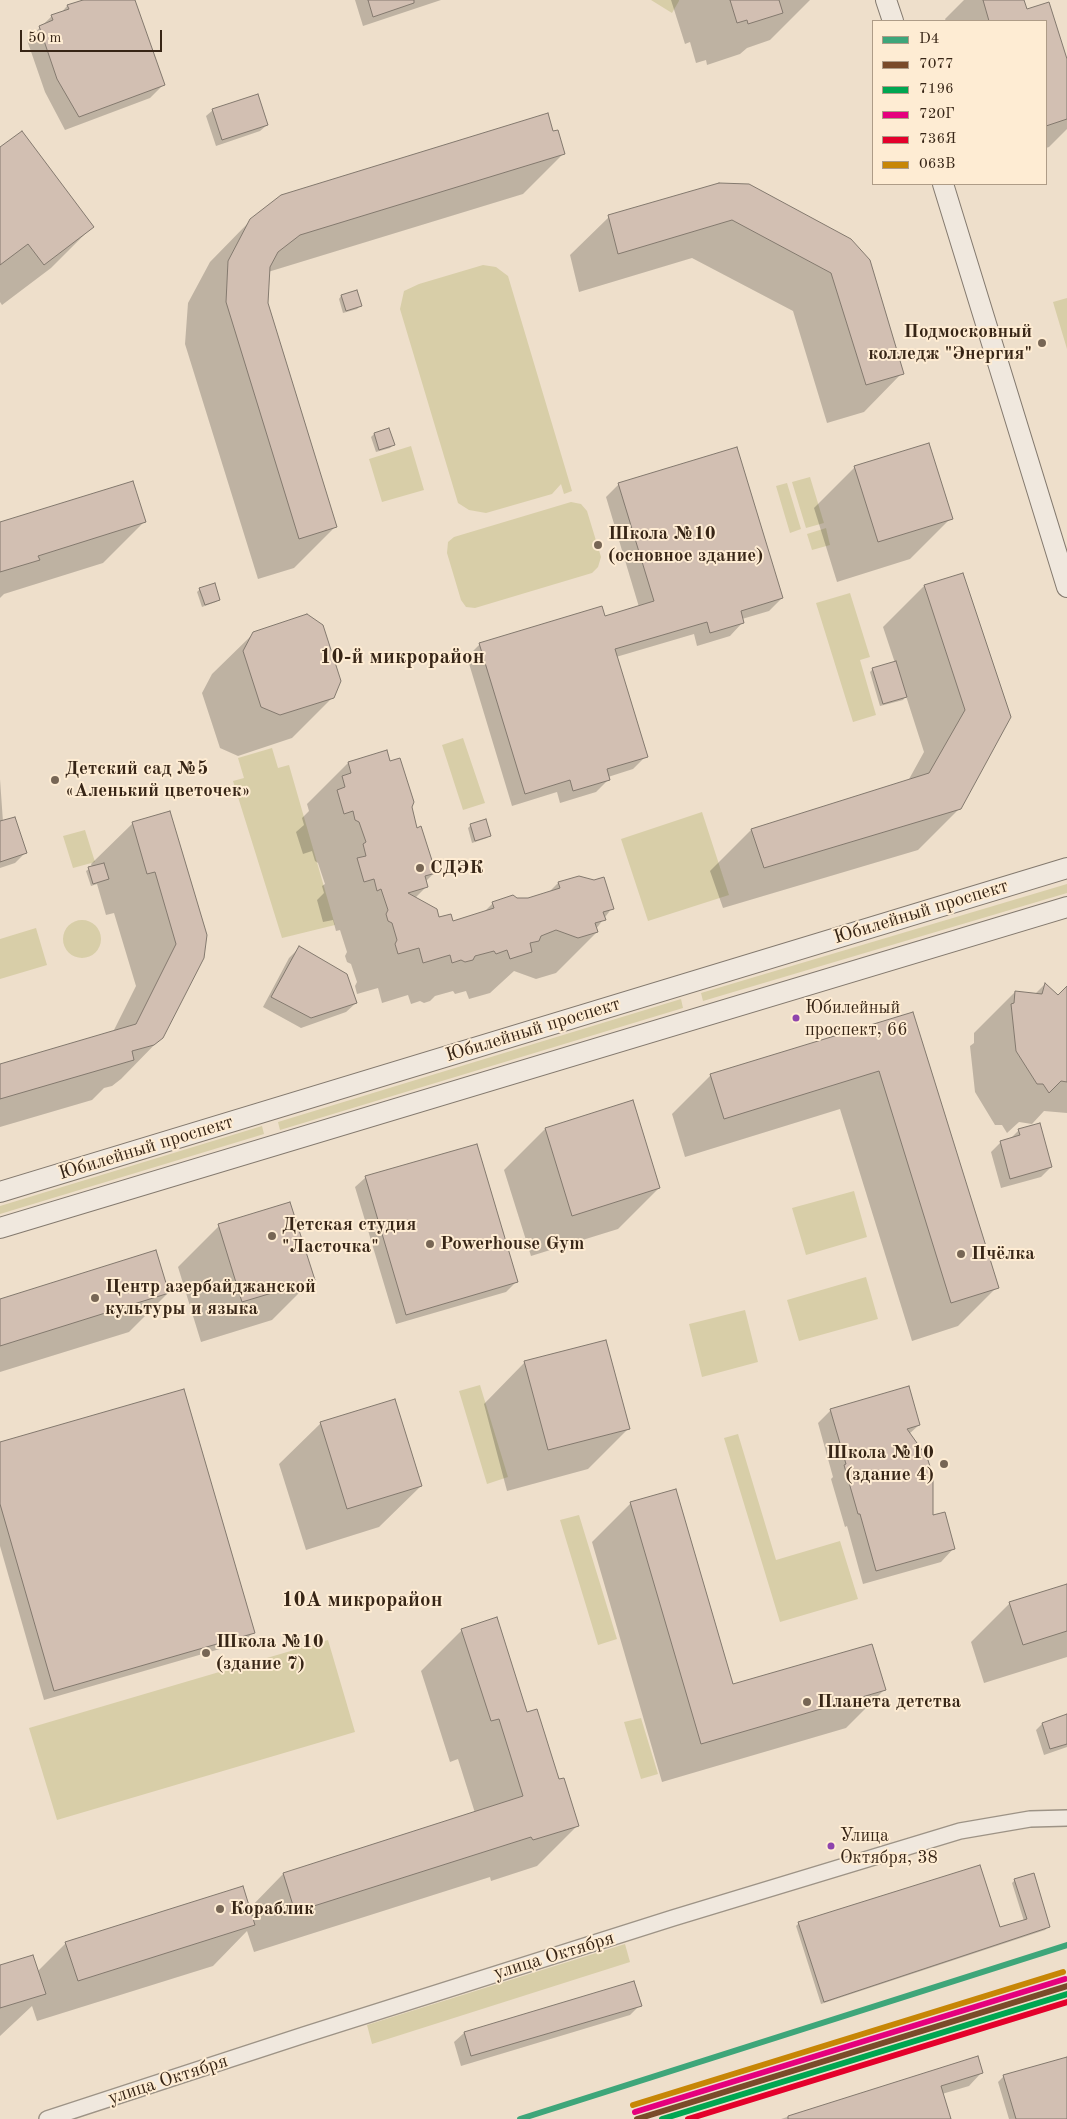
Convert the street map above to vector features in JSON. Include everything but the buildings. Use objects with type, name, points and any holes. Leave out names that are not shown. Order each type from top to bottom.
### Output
[{"type":"street","points":[[886,0],[893,20]]},
{"type":"street","points":[[943,185],[1067,587]]},
{"type":"street","name":"Юбилейный проспект","points":[[0,1192],[1067,868]]},
{"type":"street","name":"Юбилейный проспект","points":[[0,1228],[1067,907]]},
{"type":"street","name":"улица Октября","points":[[47,2119],[664,1921],[960,1831],[1030,1819],[1067,1818]]},
{"type":"shaded area","points":[[651,0],[679,0],[679,1],[672,13]]},
{"type":"shaded area","points":[[483,265],[496,267],[508,276],[572,491],[564,494],[561,484],[552,494],[486,513],[469,510],[458,503],[400,309],[404,291],[419,284]]},
{"type":"shaded area","points":[[1067,298],[1067,349],[1053,302]]},
{"type":"shaded area","points":[[411,446],[424,490],[382,502],[369,459]]},
{"type":"shaded area","points":[[810,477],[824,523],[806,528],[792,482]]},
{"type":"shaded area","points":[[787,483],[801,529],[790,533],[776,486]]},
{"type":"shaded area","points":[[571,502],[581,504],[587,511],[601,557],[598,567],[592,573],[475,608],[466,607],[461,600],[447,553],[448,542],[454,537]]},
{"type":"shaded area","points":[[826,528],[830,545],[812,550],[807,534]]},
{"type":"shaded area","points":[[850,593],[870,657],[860,660],[876,715],[853,722],[816,603]]},
{"type":"shaded area","points":[[463,738],[485,803],[463,810],[442,745]]},
{"type":"shaded area","points":[[272,748],[278,768],[289,765],[335,925],[282,938],[233,781],[244,778],[238,758]]},
{"type":"shaded area","points":[[702,812],[729,895],[648,921],[621,839]]},
{"type":"shaded area","points":[[85,830],[95,862],[73,868],[63,836]]},
{"type":"shaded area","points":[[1067,884],[1067,893],[703,1001],[701,993]]},
{"type":"shaded area","points":[[82,920],[96,925],[101,939],[96,953],[82,958],[68,953],[63,939],[68,925]]},
{"type":"shaded area","points":[[36,928],[47,965],[0,979],[0,939]]},
{"type":"shaded area","points":[[681,999],[683,1008],[280,1130],[278,1122]]},
{"type":"shaded area","points":[[262,1126],[264,1134],[0,1214],[0,1206]]},
{"type":"shaded area","points":[[854,1191],[867,1237],[806,1255],[792,1208]]},
{"type":"shaded area","points":[[866,1277],[878,1319],[799,1341],[787,1300]]},
{"type":"shaded area","points":[[745,1310],[758,1362],[702,1377],[689,1324]]},
{"type":"shaded area","points":[[480,1385],[508,1477],[487,1484],[459,1391]]},
{"type":"shaded area","points":[[738,1434],[776,1560],[840,1541],[858,1599],[780,1622],[724,1438]]},
{"type":"shaded area","points":[[579,1515],[617,1639],[598,1645],[560,1520]]},
{"type":"shaded area","points":[[328,1640],[355,1732],[57,1820],[29,1728]]},
{"type":"shaded area","points":[[641,1718],[658,1774],[641,1779],[624,1722]]},
{"type":"shaded area","points":[[625,1944],[630,1962],[372,2044],[367,2025]]},
{"type":"transit line","name":"D4","points":[[520,2119],[1067,1945]]},
{"type":"transit line","name":"063В","points":[[633,2105],[1063,1972]]},
{"type":"transit line","name":"720Г","points":[[635,2112],[1065,1979]]},
{"type":"transit line","name":"7077","points":[[637,2119],[1067,1986]]},
{"type":"transit line","name":"7196","points":[[662,2119],[1067,1994]]},
{"type":"transit line","name":"736Я","points":[[688,2119],[1067,2002]]},
{"type":"place","name":"Подмосковный колледж \"Энергия\"","points":[[1042,343]]},
{"type":"place","name":"Школа №10 (основное здание)","points":[[598,545]]},
{"type":"place","name":"Детский сад №5 «Аленький цветочек»","points":[[55,780]]},
{"type":"place","name":"СДЭК","points":[[420,868]]},
{"type":"place","name":"Юбилейный проспект, 66","points":[[796,1018]]},
{"type":"place","name":"Детская студия \"Ласточка\"","points":[[272,1236]]},
{"type":"place","name":"Powerhouse Gym","points":[[430,1244]]},
{"type":"place","name":"Пчёлка","points":[[961,1254]]},
{"type":"place","name":"Центр азербайджанской культуры и языка","points":[[95,1298]]},
{"type":"place","name":"Школа №10 (здание 4)","points":[[944,1464]]},
{"type":"place","name":"Школа №10 (здание 7)","points":[[206,1653]]},
{"type":"place","name":"Планета детства","points":[[807,1702]]},
{"type":"place","name":"Улица Октября, 38","points":[[831,1846]]},
{"type":"place","name":"Кораблик","points":[[220,1909]]},
{"type":"district","name":"10-й микрорайон","points":[[402,657]]},
{"type":"district","name":"10А микрорайон","points":[[362,1600]]}]
